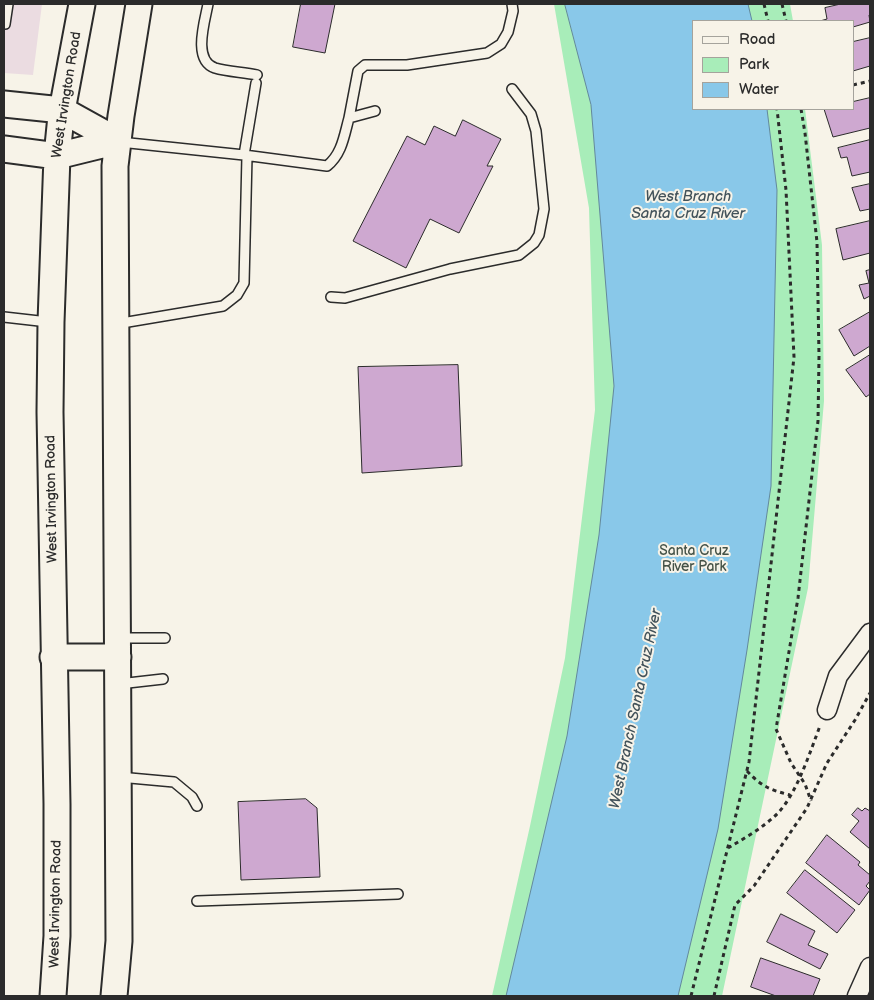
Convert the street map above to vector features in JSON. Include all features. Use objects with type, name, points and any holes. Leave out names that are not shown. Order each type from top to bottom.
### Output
[{"type":"main road","name":"West Irvington Road","points":[[53,996],[57,936],[57,804],[53,658],[50,412],[51,322],[57,156],[62,110],[82,4]]},
{"type":"main road","points":[[114,996],[119,941],[115,166],[139,4]]},
{"type":"main road","points":[[4,104],[62,110],[118,141]]},
{"type":"main road","points":[[4,149],[57,156],[118,141]]},
{"type":"main road","points":[[53,658],[118,648]]},
{"type":"street","points":[[828,710],[838,676],[869,636]]},
{"type":"street","points":[[857,996],[870,967]]},
{"type":"lane","points":[[4,24],[8,4]]},
{"type":"lane","points":[[116,324],[223,306],[237,295],[244,283],[246,155],[256,79],[213,67],[206,60],[200,49],[208,4]]},
{"type":"lane","points":[[118,141],[327,166],[333,161],[341,148],[358,72],[365,65],[407,64],[487,53],[501,44],[508,32],[513,11],[512,4]]},
{"type":"lane","points":[[331,297],[345,298],[450,269],[519,255],[534,243],[540,235],[544,209],[536,131],[531,114],[512,89]]},
{"type":"lane","points":[[349,118],[375,112]]},
{"type":"lane","points":[[4,317],[51,322]]},
{"type":"lane","points":[[118,648],[165,638]]},
{"type":"lane","points":[[118,684],[163,679]]},
{"type":"lane","points":[[118,777],[174,782],[192,797],[197,806]]},
{"type":"lane","points":[[197,901],[398,894]]},
{"type":"path","points":[[764,4],[768,20]]},
{"type":"path","points":[[782,4],[786,20]]},
{"type":"path","points":[[854,85],[870,81]]},
{"type":"path","points":[[692,996],[746,771],[794,357],[786,190],[777,110]]},
{"type":"path","points":[[801,110],[816,242],[819,356],[818,421],[798,598],[776,729],[791,763],[805,784],[811,801]]},
{"type":"path","points":[[714,996],[735,905],[754,886],[807,808],[827,763],[855,720],[870,692]]},
{"type":"path","points":[[728,848],[749,836],[779,812],[797,785],[828,710]]},
{"type":"path","points":[[746,771],[758,783],[770,790],[790,795]]},
{"type":"shaded area","points":[[4,4],[42,4],[33,75],[4,73]]},
{"type":"green space","name":"West Branch Santa Cruz River","points":[[554,4],[790,4],[793,20],[692,20],[692,110],[805,110],[822,245],[824,401],[808,588],[722,996],[492,996],[565,658],[595,410],[589,208]]},
{"type":"water","name":"West Branch Santa Cruz River","points":[[565,4],[748,4],[752,20],[692,20],[692,110],[767,110],[777,190],[771,486],[718,829],[678,996],[506,996],[567,736],[599,535],[614,386],[591,105]]},
{"type":"building","points":[[301,4],[335,4],[325,53],[293,47]]},
{"type":"building","points":[[841,4],[870,4],[870,22],[854,27],[854,20],[824,20],[827,19],[825,8]]},
{"type":"building","points":[[870,38],[870,66],[854,71],[854,42]]},
{"type":"building","points":[[870,98],[870,128],[833,137],[824,110],[854,110],[854,102]]},
{"type":"building","points":[[463,120],[501,139],[487,166],[493,166],[459,233],[430,219],[406,268],[353,241],[407,136],[425,145],[434,126],[455,136]]},
{"type":"building","points":[[870,140],[870,172],[852,176],[847,157],[841,158],[838,148]]},
{"type":"building","points":[[870,184],[870,209],[860,211],[852,188]]},
{"type":"building","points":[[870,221],[870,253],[843,260],[836,229]]},
{"type":"building","points":[[870,270],[870,296],[864,299],[859,285],[869,283],[866,271]]},
{"type":"building","points":[[870,312],[870,346],[854,356],[839,330]]},
{"type":"building","points":[[870,355],[870,394],[866,397],[846,370]]},
{"type":"building","points":[[458,365],[462,466],[362,473],[358,367]]},
{"type":"building","points":[[306,799],[317,808],[320,877],[241,880],[238,802]]},
{"type":"building","points":[[858,808],[862,811],[865,808],[870,811],[870,849],[850,832],[859,821],[852,815]]},
{"type":"building","points":[[827,835],[860,862],[858,865],[870,875],[870,881],[866,886],[870,890],[859,905],[806,863]]},
{"type":"building","points":[[805,870],[855,910],[837,933],[787,893]]},
{"type":"building","points":[[781,914],[815,931],[808,945],[828,954],[820,969],[767,942]]},
{"type":"building","points":[[761,958],[820,979],[813,996],[776,996],[751,987]]},
{"type":"park label","name":"Santa Cruz River Park","points":[[694,560]]}]
